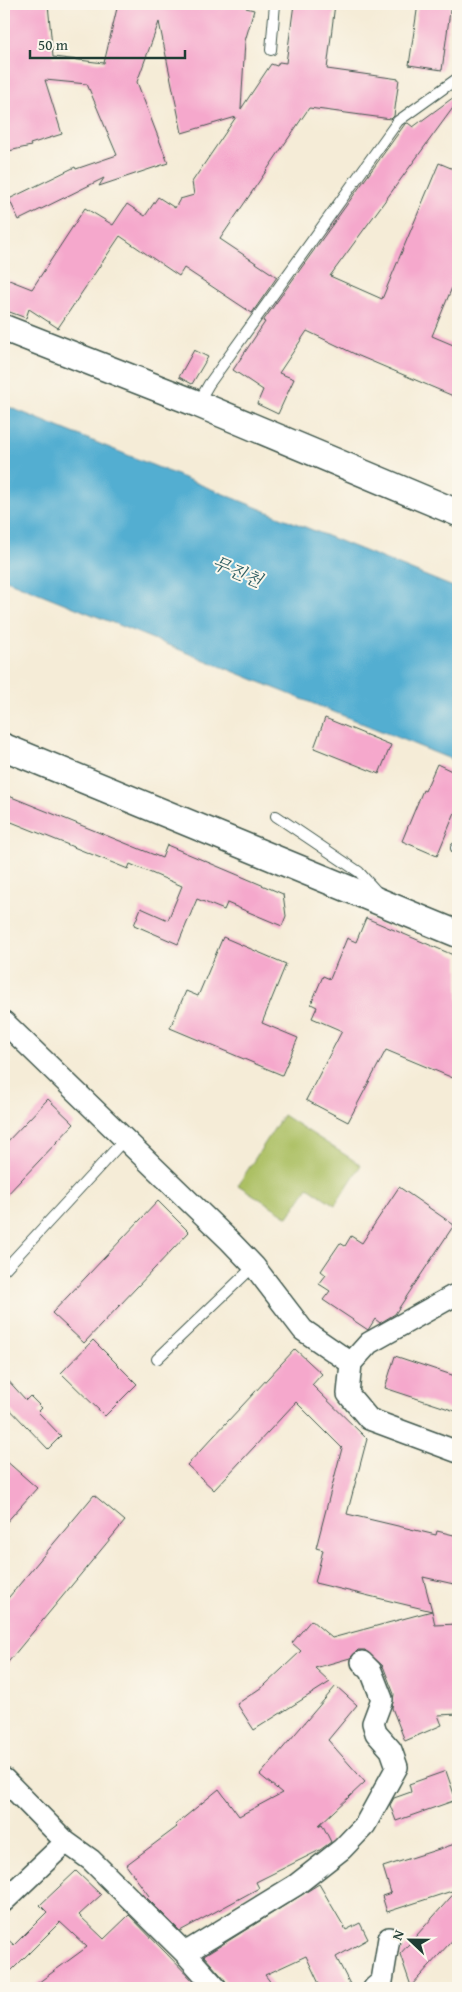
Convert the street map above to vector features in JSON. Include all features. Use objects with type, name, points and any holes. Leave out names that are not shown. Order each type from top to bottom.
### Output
[{"type":"street","points":[[4,328],[198,404],[458,514]]},
{"type":"street","points":[[4,747],[458,934]]},
{"type":"street","points":[[4,1022],[254,1266],[302,1330],[351,1363]]},
{"type":"street","points":[[458,1296],[453,1296],[369,1343],[351,1363],[348,1394],[369,1419],[458,1452]]},
{"type":"street","points":[[185,1953],[296,1885],[342,1848],[365,1825],[397,1767],[391,1750],[376,1733],[372,1723],[382,1699],[371,1671],[362,1662]]},
{"type":"street","points":[[4,1779],[66,1842],[91,1860],[185,1953],[216,1988]]},
{"type":"street","points":[[4,1901],[66,1842]]},
{"type":"street","points":[[374,1988],[382,1981],[389,1938]]},
{"type":"lane","points":[[271,50],[275,4]]},
{"type":"lane","points":[[198,404],[209,384],[398,122],[458,78]]},
{"type":"lane","points":[[276,816],[359,872],[388,905]]},
{"type":"lane","points":[[4,1270],[125,1139]]},
{"type":"lane","points":[[157,1359],[254,1266]]},
{"type":"green space","points":[[283,1115],[361,1165],[335,1205],[308,1187],[288,1217],[238,1185]]},
{"type":"water","name":"무진천","points":[[4,405],[458,589],[458,762],[4,579]]},
{"type":"building","points":[[4,4],[48,4],[53,57],[104,63],[118,4],[247,4],[246,8],[254,10],[245,41],[241,109],[271,64],[277,66],[279,62],[286,63],[294,4],[335,4],[327,69],[399,79],[394,116],[391,119],[309,108],[220,239],[277,277],[252,313],[184,268],[179,276],[120,236],[58,328],[29,309],[26,318],[4,310],[4,278],[32,289],[85,208],[113,225],[127,204],[145,216],[158,197],[175,208],[180,199],[194,195],[192,182],[236,117],[182,133],[159,22],[137,82],[168,163],[99,186],[104,178],[19,220],[9,199],[75,167],[76,169],[117,155],[87,84],[45,80],[62,134],[30,144],[31,146],[4,152]]},
{"type":"building","points":[[418,4],[451,4],[442,70],[409,65]]},
{"type":"building","points":[[458,94],[458,101],[330,276],[382,299],[439,163],[458,171],[458,273],[432,336],[458,347],[458,398],[359,356],[307,331],[279,373],[294,379],[278,414],[257,404],[263,390],[233,370],[265,322],[263,321],[405,124],[408,123],[413,127]]},
{"type":"building","points":[[194,350],[208,357],[192,384],[179,377]]},
{"type":"building","points":[[325,718],[391,745],[379,774],[314,748]]},
{"type":"building","points":[[437,764],[458,774],[458,805],[437,856],[402,841],[423,790],[425,791]]},
{"type":"building","points":[[4,794],[162,858],[167,845],[283,894],[286,916],[282,926],[227,903],[224,910],[197,899],[178,944],[134,925],[141,908],[168,920],[182,886],[130,864],[128,869],[4,819]]},
{"type":"building","points":[[366,918],[458,957],[458,1066],[453,1078],[386,1050],[348,1122],[306,1100],[342,1031],[312,1018],[317,1007],[311,1004],[323,976],[330,979],[347,938],[356,942]]},
{"type":"building","points":[[223,937],[286,964],[262,1023],[298,1038],[282,1075],[170,1028],[186,991],[198,996]]},
{"type":"building","points":[[48,1099],[74,1124],[4,1198],[4,1145]]},
{"type":"building","points":[[399,1187],[454,1225],[395,1314],[380,1323],[375,1319],[368,1330],[323,1300],[330,1291],[319,1284],[326,1275],[321,1271],[340,1243],[345,1246],[351,1236],[362,1243]]},
{"type":"building","points":[[158,1201],[189,1232],[84,1343],[52,1313]]},
{"type":"building","points":[[93,1340],[137,1384],[105,1416],[61,1373]]},
{"type":"building","points":[[295,1349],[322,1374],[312,1385],[367,1439],[347,1514],[436,1535],[437,1531],[458,1536],[458,1585],[423,1577],[432,1611],[315,1583],[323,1550],[316,1548],[342,1448],[296,1402],[214,1490],[187,1465]]},
{"type":"building","points":[[395,1356],[458,1377],[458,1412],[385,1388]]},
{"type":"building","points":[[4,1376],[26,1400],[30,1396],[42,1408],[38,1412],[61,1436],[48,1449],[4,1403]]},
{"type":"building","points":[[4,1459],[37,1488],[4,1525]]},
{"type":"building","points":[[94,1495],[125,1521],[4,1667],[4,1603]]},
{"type":"building","points":[[432,1611],[435,1625],[458,1624],[458,1714],[438,1715],[442,1725],[405,1741],[392,1708],[394,1694],[383,1666],[365,1650],[358,1650],[350,1658],[315,1668],[330,1682],[254,1730],[237,1704],[265,1685],[301,1651],[292,1643],[311,1620],[332,1638]]},
{"type":"building","points":[[336,1686],[357,1705],[328,1740],[365,1782],[318,1826],[322,1824],[331,1842],[320,1850],[256,1882],[259,1888],[180,1931],[147,1898],[149,1896],[126,1865],[177,1827],[175,1825],[219,1789],[239,1816],[282,1793],[260,1775]]},
{"type":"building","points":[[446,1771],[456,1800],[396,1821],[390,1805],[394,1798],[411,1792],[409,1784]]},
{"type":"building","points":[[458,1843],[458,1889],[387,1912],[382,1896],[391,1893],[383,1867]]},
{"type":"building","points":[[76,1871],[101,1895],[79,1915],[104,1939],[129,1915],[200,1988],[31,1988],[87,1947],[60,1922],[4,1978],[4,1936],[14,1945],[47,1912],[40,1905]]},
{"type":"building","points":[[319,1884],[346,1930],[360,1923],[368,1939],[336,1957],[352,1988],[321,1988],[306,1956],[265,1975],[275,1988],[228,1988],[225,1980],[204,1956]]},
{"type":"building","points":[[458,1889],[458,1934],[411,1986],[400,1954]]}]
